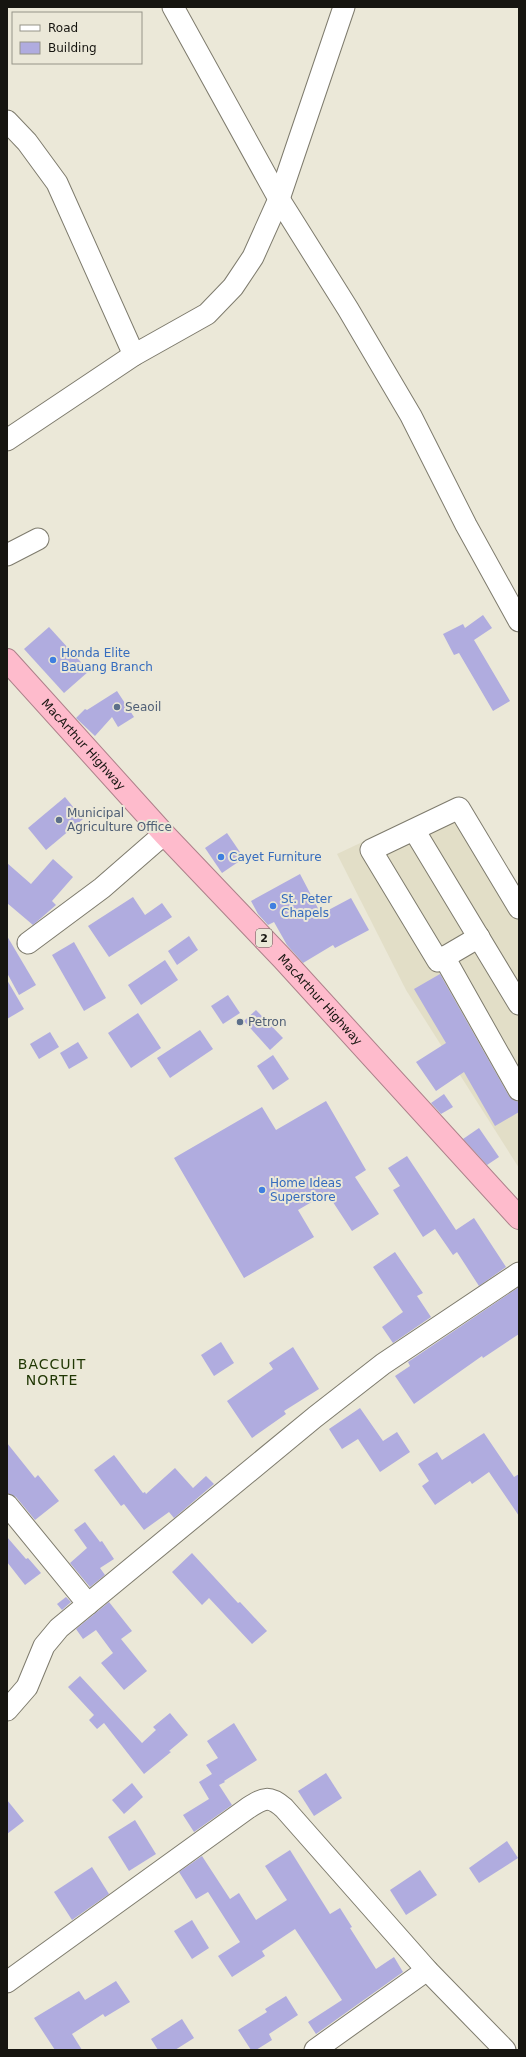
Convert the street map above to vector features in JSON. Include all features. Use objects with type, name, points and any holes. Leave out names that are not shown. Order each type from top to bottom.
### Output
[{"type":"highway","name":"MacArthur Highway","points":[[7,660],[164,834],[283,959],[519,1218]]},
{"type":"street","points":[[173,7],[279,199],[348,309],[410,416],[466,525],[519,621]]},
{"type":"street","points":[[7,440],[134,355],[207,314],[233,287],[253,257],[279,199],[344,7]]},
{"type":"street","points":[[7,121],[27,142],[57,183],[134,355]]},
{"type":"street","points":[[7,555],[38,539]]},
{"type":"street","points":[[479,937],[438,961],[371,850],[459,808],[519,908]]},
{"type":"street","points":[[414,830],[519,1004]]},
{"type":"street","points":[[28,943],[102,888],[164,834]]},
{"type":"street","points":[[444,958],[519,1090]]},
{"type":"street","points":[[7,1710],[27,1687],[44,1646],[59,1628],[383,1364],[519,1273]]},
{"type":"street","points":[[7,1505],[88,1604]]},
{"type":"street","points":[[7,1982],[248,1808],[262,1799],[270,1798],[284,1808],[427,1970],[505,2050]]},
{"type":"street","points":[[315,2050],[427,1970]]},
{"type":"shaded area","points":[[460,796],[519,886],[519,1168],[406,990],[337,854]]},
{"type":"building","points":[[483,615],[492,628],[474,640],[510,701],[493,711],[459,653],[454,655],[443,634],[463,624],[465,628]]},
{"type":"building","points":[[49,627],[89,671],[64,693],[24,649]]},
{"type":"building","points":[[117,691],[134,717],[118,727],[112,717],[95,736],[76,718],[85,709],[87,710]]},
{"type":"building","points":[[65,797],[83,819],[46,850],[28,828]]},
{"type":"building","points":[[227,833],[244,858],[222,873],[205,848]]},
{"type":"building","points":[[53,859],[73,877],[52,901],[56,905],[33,925],[7,903],[7,863],[31,884]]},
{"type":"building","points":[[300,874],[321,914],[351,898],[369,930],[335,948],[333,945],[303,963],[287,945],[274,922],[268,925],[258,914],[251,901]]},
{"type":"building","points":[[133,897],[145,915],[162,903],[172,917],[109,957],[88,926]]},
{"type":"building","points":[[7,936],[36,985],[19,995],[7,973]]},
{"type":"building","points":[[189,936],[198,950],[177,965],[168,951]]},
{"type":"building","points":[[74,942],[106,998],[84,1011],[52,955]]},
{"type":"building","points":[[165,960],[178,980],[141,1005],[128,985]]},
{"type":"building","points":[[440,974],[509,1096],[513,1100],[519,1102],[519,1112],[495,1126],[464,1072],[436,1091],[416,1062],[446,1043],[414,989]]},
{"type":"building","points":[[7,980],[24,1009],[7,1019]]},
{"type":"building","points":[[228,995],[240,1013],[223,1024],[211,1006]]},
{"type":"building","points":[[256,1010],[283,1038],[270,1050],[244,1021]]},
{"type":"building","points":[[138,1013],[161,1048],[131,1068],[108,1033]]},
{"type":"building","points":[[200,1030],[213,1049],[170,1078],[157,1058]]},
{"type":"building","points":[[50,1032],[59,1047],[39,1059],[30,1044]]},
{"type":"building","points":[[78,1042],[88,1058],[69,1069],[60,1053]]},
{"type":"building","points":[[273,1055],[289,1079],[273,1090],[257,1066]]},
{"type":"building","points":[[444,1094],[453,1107],[441,1114],[431,1103]]},
{"type":"building","name":"Home Ideas Superstore","points":[[326,1101],[366,1170],[355,1177],[379,1214],[352,1231],[327,1193],[298,1210],[314,1237],[244,1278],[174,1158],[262,1107],[276,1130]]},
{"type":"building","points":[[479,1128],[499,1157],[487,1165],[463,1139]]},
{"type":"building","points":[[407,1156],[456,1230],[474,1218],[506,1267],[479,1286],[457,1252],[453,1255],[435,1229],[423,1237],[393,1190],[400,1186],[388,1168]]},
{"type":"building","points":[[395,1252],[423,1293],[417,1296],[431,1317],[393,1343],[382,1327],[403,1312],[373,1267]]},
{"type":"building","points":[[519,1287],[519,1334],[483,1358],[482,1356],[414,1404],[395,1376],[410,1366],[408,1362]]},
{"type":"building","points":[[221,1342],[234,1363],[214,1376],[201,1355]]},
{"type":"building","points":[[293,1347],[319,1389],[284,1411],[286,1414],[252,1438],[227,1401],[273,1369],[269,1363]]},
{"type":"building","points":[[360,1408],[383,1441],[397,1432],[410,1452],[380,1472],[358,1439],[342,1449],[329,1429]]},
{"type":"building","points":[[484,1433],[514,1477],[519,1474],[519,1516],[489,1472],[472,1484],[470,1481],[435,1505],[422,1486],[429,1481],[418,1464],[437,1452],[442,1460]]},
{"type":"building","points":[[7,1443],[35,1478],[38,1475],[59,1501],[35,1520],[16,1497],[7,1493]]},
{"type":"building","points":[[114,1455],[143,1493],[145,1492],[146,1494],[175,1468],[193,1488],[206,1476],[214,1484],[174,1518],[169,1512],[144,1530],[124,1504],[121,1506],[94,1470]]},
{"type":"building","points":[[85,1522],[100,1542],[102,1541],[114,1559],[100,1568],[105,1575],[90,1587],[70,1563],[87,1548],[74,1530]]},
{"type":"building","points":[[7,1537],[26,1559],[28,1558],[41,1573],[25,1585],[7,1562]]},
{"type":"building","points":[[192,1553],[238,1603],[240,1602],[267,1631],[252,1644],[209,1598],[202,1605],[172,1572]]},
{"type":"building","points":[[66,1597],[71,1602],[62,1610],[57,1604]]},
{"type":"building","points":[[109,1602],[132,1631],[121,1639],[147,1671],[124,1690],[101,1663],[113,1653],[96,1630],[83,1639],[76,1629]]},
{"type":"building","points":[[80,1676],[142,1743],[156,1730],[153,1727],[170,1713],[188,1735],[169,1751],[171,1752],[144,1774],[104,1723],[97,1729],[89,1720],[94,1715],[68,1687]]},
{"type":"building","points":[[234,1723],[257,1760],[219,1785],[232,1805],[194,1832],[183,1815],[209,1799],[199,1782],[212,1774],[206,1765],[218,1758],[207,1741]]},
{"type":"building","points":[[326,1773],[342,1798],[314,1816],[298,1791]]},
{"type":"building","points":[[132,1783],[143,1797],[124,1814],[112,1800]]},
{"type":"building","points":[[7,1800],[24,1821],[7,1834]]},
{"type":"building","points":[[135,1820],[156,1854],[129,1871],[108,1837]]},
{"type":"building","points":[[507,1841],[518,1858],[479,1883],[469,1868]]},
{"type":"building","points":[[290,1850],[330,1914],[340,1908],[352,1927],[350,1928],[376,1969],[394,1957],[403,1972],[316,2034],[308,2022],[342,2000],[295,1929],[262,1951],[265,1956],[232,1977],[218,1956],[240,1942],[208,1892],[196,1899],[179,1872],[202,1856],[230,1899],[239,1893],[256,1920],[287,1900],[265,1866]]},
{"type":"building","points":[[92,1867],[109,1894],[72,1920],[54,1892]]},
{"type":"building","points":[[420,1870],[437,1895],[406,1915],[390,1890]]},
{"type":"building","points":[[192,1920],[209,1948],[192,1959],[174,1931]]},
{"type":"building","points":[[116,1981],[130,2002],[105,2017],[103,2014],[72,2034],[82,2050],[55,2050],[34,2018],[79,1991],[85,2000]]},
{"type":"building","points":[[286,1996],[298,2015],[269,2034],[272,2040],[256,2050],[251,2050],[238,2030],[267,2012],[265,2009]]},
{"type":"building","points":[[182,2019],[194,2038],[175,2050],[158,2050],[151,2039]]},
{"type":"place","name":"Honda Elite Bauang Branch","points":[[53,660]]},
{"type":"place","name":"Seaoil","points":[[117,707]]},
{"type":"place","name":"Municipal Agriculture Office","points":[[59,820]]},
{"type":"place","name":"Cayet Furniture","points":[[221,857]]},
{"type":"place","name":"St. Peter Chapels","points":[[273,906]]},
{"type":"place","name":"Petron","points":[[240,1022]]},
{"type":"place","name":"Home Ideas Superstore","points":[[262,1190]]},
{"type":"district","name":"BACCUIT NORTE","points":[[52,1372]]}]
